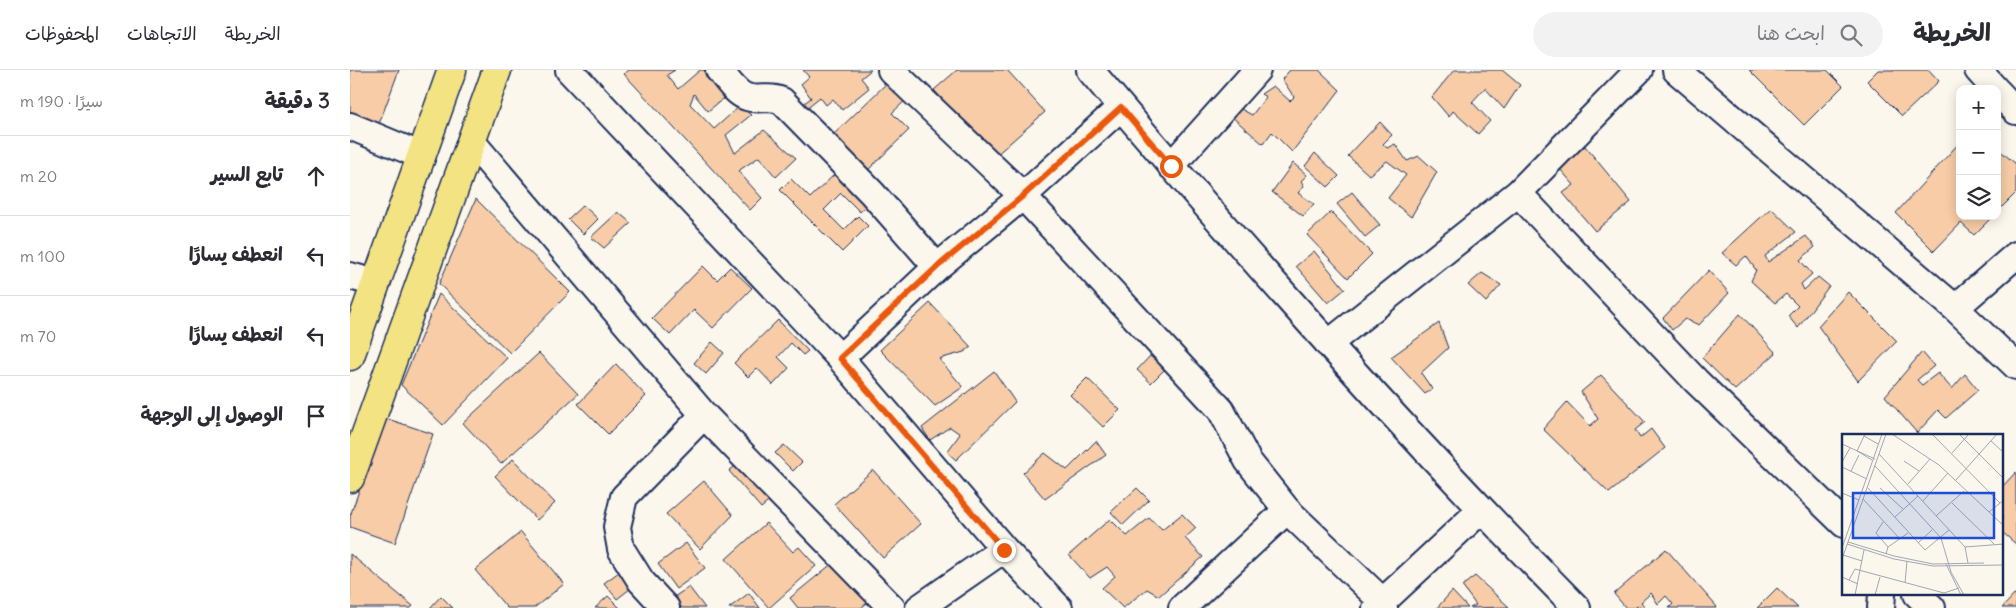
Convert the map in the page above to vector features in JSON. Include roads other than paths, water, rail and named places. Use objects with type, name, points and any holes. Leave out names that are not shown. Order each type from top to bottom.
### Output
[{"type":"main road","points":[[350,356],[452,70]]},
{"type":"main road","points":[[350,478],[497,70]]},
{"type":"street","points":[[569,70],[840,358],[1004,550],[1059,608]]},
{"type":"street","points":[[719,70],[743,96],[782,101],[872,193],[937,267]]},
{"type":"street","points":[[892,70],[1023,196],[1221,410],[1248,461],[1287,510],[1381,606],[1481,510]]},
{"type":"street","points":[[1090,70],[1171,166],[1328,344],[1481,510],[1577,608]]},
{"type":"street","points":[[1171,166],[1256,70]]},
{"type":"street","points":[[1328,344],[1518,193],[1639,70]]},
{"type":"street","points":[[1676,70],[1955,308],[2016,366]]},
{"type":"street","points":[[1978,70],[1992,85]]},
{"type":"street","points":[[2001,95],[2016,111]]},
{"type":"street","points":[[840,358],[937,267],[1023,196],[1121,107]]},
{"type":"street","points":[[350,126],[422,156]]},
{"type":"street","points":[[471,141],[704,415],[892,608]]},
{"type":"street","points":[[1518,193],[1696,381],[1842,522]]},
{"type":"street","points":[[1955,308],[2016,255]]},
{"type":"street","points":[[350,276],[376,283]]},
{"type":"street","points":[[666,608],[641,581],[621,550],[617,527],[624,497],[704,415]]},
{"type":"street","points":[[1182,608],[1287,510]]},
{"type":"street","points":[[919,608],[1004,550]]},
{"type":"street","points":[[1919,596],[1932,608]]}]
